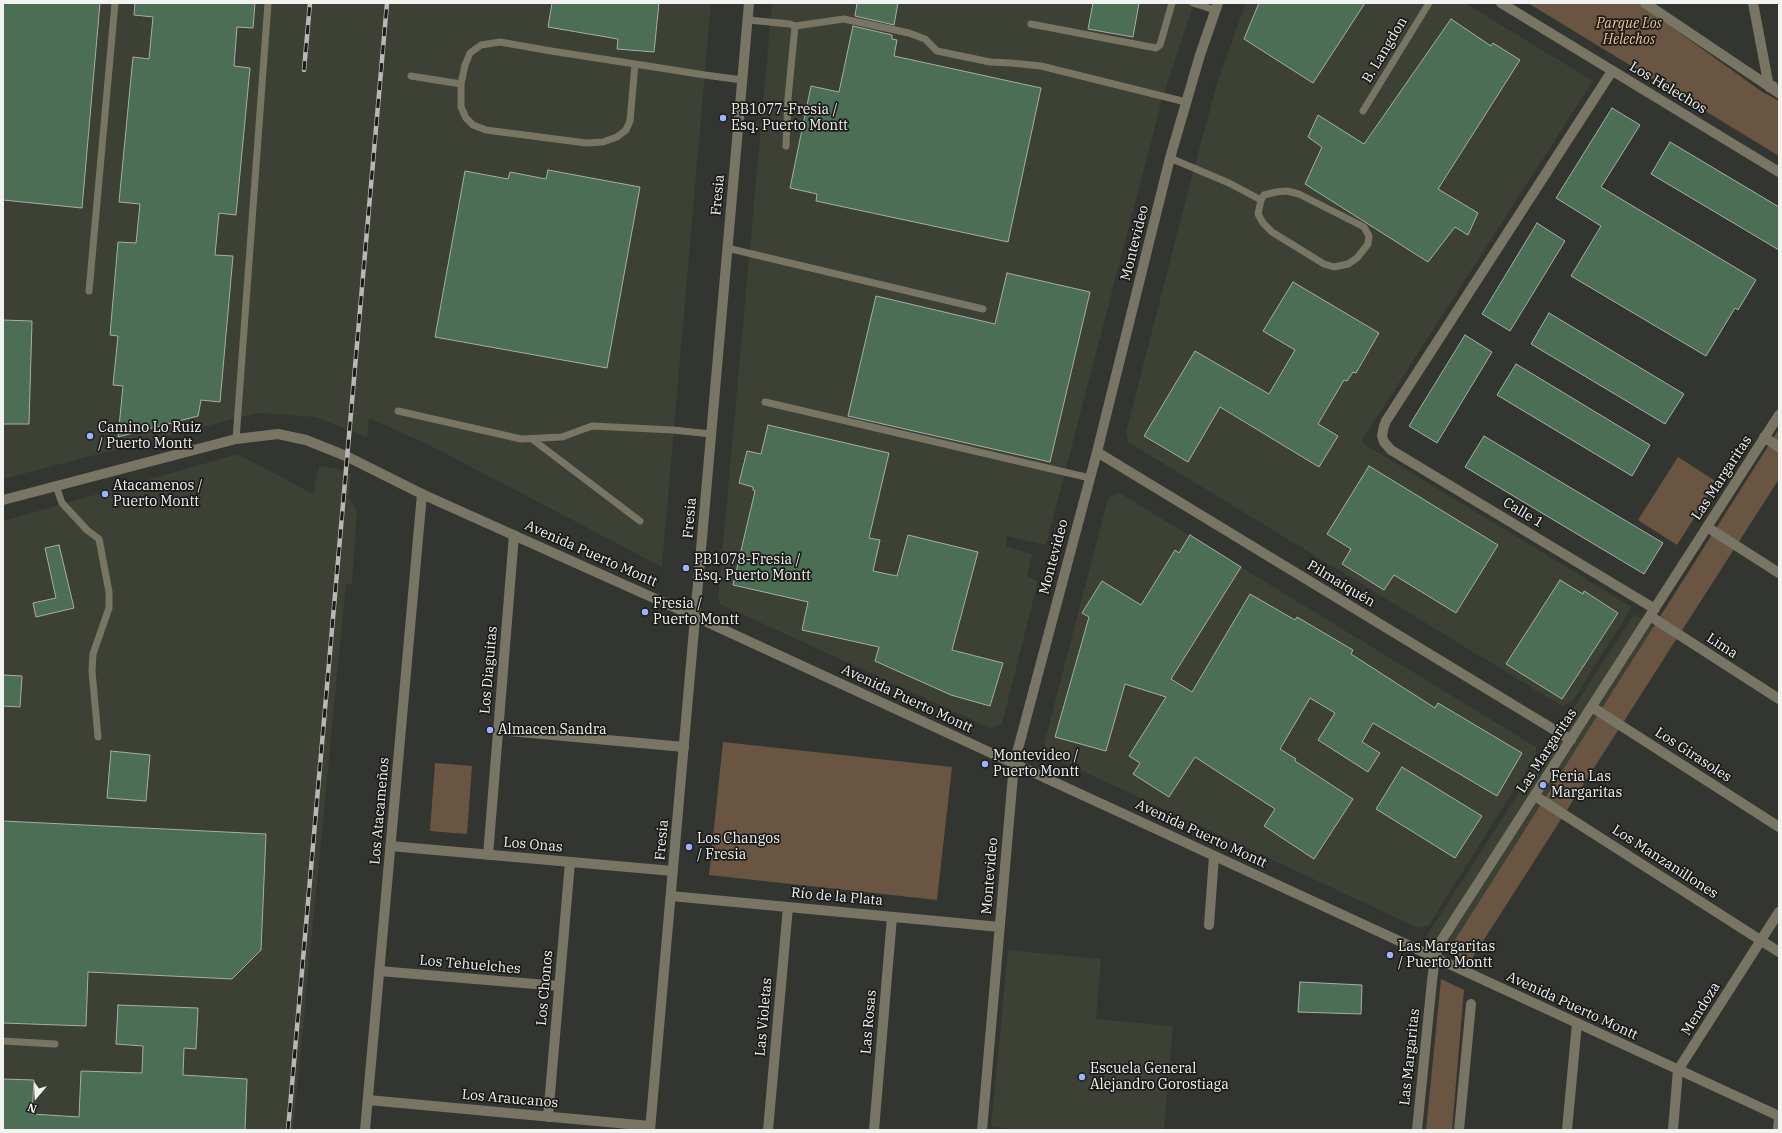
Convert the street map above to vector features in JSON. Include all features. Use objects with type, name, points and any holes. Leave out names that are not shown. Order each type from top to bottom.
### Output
[{"type":"street","name":"Fresia","points":[[650,1128],[749,3]]},
{"type":"street","name":"Los Helechos","points":[[1501,3],[1779,172]]},
{"type":"street","points":[[1645,3],[1774,86]]},
{"type":"street","points":[[1753,3],[1774,86],[1779,93]]},
{"type":"street","name":"Montevideo","points":[[982,1130],[1014,764],[1097,452],[1170,158],[1186,102],[1217,7]]},
{"type":"street","name":"Calle 1","points":[[1612,71],[1386,421],[1382,436],[1384,442],[1391,450],[1652,613]]},
{"type":"street","name":"Las Margaritas","points":[[1417,1130],[1435,957],[1444,935],[1535,796],[1779,415]]},
{"type":"street","name":"Avenida Puerto Montt","points":[[3,500],[236,438],[278,434],[306,440],[346,456],[422,494],[696,617],[1779,1117]]},
{"type":"street","points":[[1764,437],[1779,447]]},
{"type":"street","name":"Pilmaiquén","points":[[1097,452],[1571,740]]},
{"type":"street","name":"Los Atacameños","points":[[365,1130],[422,494]]},
{"type":"street","points":[[1707,527],[1779,573]]},
{"type":"street","name":"Los Diaguitas","points":[[488,855],[514,535]]},
{"type":"street","name":"Lima","points":[[1652,613],[1779,699]]},
{"type":"street","name":"Los Girasoles","points":[[1592,707],[1779,827]]},
{"type":"street","points":[[498,730],[684,747]]},
{"type":"street","name":"Los Manzanillones","points":[[1535,796],[1779,952]]},
{"type":"street","name":"Los Onas","points":[[390,846],[673,871]]},
{"type":"street","points":[[1209,925],[1214,856]]},
{"type":"street","name":"Los Chonos","points":[[548,1117],[570,862]]},
{"type":"street","name":"Río de la Plata","points":[[671,896],[1000,927]]},
{"type":"street","name":"Las Violetas","points":[[768,1130],[788,907]]},
{"type":"street","name":"Mendoza","points":[[1673,1130],[1678,1070],[1779,912]]},
{"type":"street","name":"Las Rosas","points":[[874,1130],[892,917]]},
{"type":"street","name":"Los Tehuelches","points":[[379,972],[559,986]]},
{"type":"street","points":[[1459,1130],[1471,1004]]},
{"type":"street","points":[[1567,1130],[1577,1023]]},
{"type":"street","name":"Los Araucanos","points":[[368,1100],[650,1128]]},
{"type":"street","points":[[1778,1130],[1779,1117]]},
{"type":"lane","points":[[89,291],[115,3]]},
{"type":"lane","points":[[236,438],[268,3]]},
{"type":"lane","points":[[1031,24],[1156,48],[1160,45],[1172,3]]},
{"type":"lane","points":[[1194,3],[1217,7]]},
{"type":"lane","name":"B. Langdon","points":[[1363,111],[1429,3]]},
{"type":"lane","points":[[748,20],[790,24],[795,26],[844,19],[909,33],[925,39],[937,51],[990,62],[1042,66],[1186,102]]},
{"type":"lane","points":[[786,146],[788,98],[795,26]]},
{"type":"lane","points":[[635,64],[630,121],[626,130],[617,137],[603,142],[586,143],[486,130],[473,125],[466,118],[461,107],[461,84],[465,65],[470,54],[481,45],[500,42],[742,80]]},
{"type":"lane","points":[[411,76],[461,84]]},
{"type":"lane","points":[[1170,158],[1229,183],[1261,200]]},
{"type":"lane","points":[[1287,191],[1299,194],[1364,227],[1369,236],[1368,244],[1357,258],[1348,264],[1334,267],[1324,264],[1272,232],[1263,223],[1258,214],[1261,200],[1264,195],[1276,192],[1287,191]]},
{"type":"lane","points":[[727,248],[983,309]]},
{"type":"lane","points":[[765,402],[1090,478]]},
{"type":"lane","points":[[398,411],[521,439],[562,437],[592,426],[673,430],[711,434]]},
{"type":"lane","points":[[532,439],[640,521]]},
{"type":"lane","points":[[56,486],[62,503],[87,530],[98,539],[109,592],[109,608],[93,654],[92,671],[98,737]]},
{"type":"lane","points":[[3,1041],[55,1044]]},
{"type":"shaded area","points":[[3,3],[711,3],[662,567],[433,447],[369,418],[367,437],[315,417],[257,413],[3,479]]},
{"type":"shaded area","points":[[772,3],[1194,3],[1163,96],[1046,545],[1007,536],[1006,546],[1032,554],[1027,576],[1038,581],[1002,724],[990,728],[720,604],[718,598]]},
{"type":"shaded area","points":[[1246,3],[1465,3],[1593,81],[1361,442],[1632,607],[1572,702],[1562,706],[1128,442],[1126,432],[1194,168],[1218,80]]},
{"type":"shaded area","points":[[238,454],[313,494],[319,466],[338,469],[351,474],[349,498],[357,511],[352,584],[346,584],[293,1130],[3,1130],[3,521]]},
{"type":"shaded area","points":[[1118,492],[1536,747],[1536,755],[1429,925],[1418,928],[1048,755],[1044,744],[1108,498]]},
{"type":"shaded area","name":"Feria Las Margaritas","points":[[1634,614],[1660,631],[1456,953],[1424,940]]},
{"type":"shaded area","name":"Escuela General Alejandro Gorostiaga","points":[[1008,950],[1101,959],[1096,1019],[1173,1026],[1164,1130],[1022,1130],[991,1127]]},
{"type":"green space","name":"Parque Los Helechos","points":[[1528,3],[1638,3],[1761,91],[1779,101],[1779,156]]},
{"type":"green space","points":[[1779,429],[1779,479],[1469,963],[1448,951]]},
{"type":"green space","points":[[1678,457],[1717,482],[1677,545],[1638,520]]},
{"type":"green space","points":[[723,742],[952,767],[937,900],[709,875]]},
{"type":"green space","points":[[435,763],[472,766],[467,834],[430,831]]},
{"type":"green space","points":[[1441,979],[1464,990],[1452,1130],[1426,1130]]},
{"type":"building","points":[[3,3],[100,3],[82,208],[3,200]]},
{"type":"building","points":[[135,3],[255,3],[253,28],[237,27],[234,66],[250,68],[236,215],[219,213],[215,255],[233,256],[220,402],[201,400],[198,416],[118,437],[123,386],[113,385],[118,336],[110,335],[118,242],[136,243],[140,204],[119,202],[133,57],[149,59],[153,17],[134,15]]},
{"type":"building","points":[[552,3],[659,3],[654,52],[617,49],[618,39],[548,27]]},
{"type":"building","points":[[857,3],[898,3],[894,25],[855,16]]},
{"type":"building","points":[[1093,3],[1139,3],[1133,37],[1088,29]]},
{"type":"building","points":[[1259,3],[1365,3],[1313,83],[1244,39]]},
{"type":"building","points":[[1451,19],[1491,46],[1493,43],[1520,60],[1438,189],[1478,213],[1468,235],[1455,227],[1428,262],[1305,184],[1322,147],[1308,137],[1318,115],[1364,144]]},
{"type":"building","points":[[853,26],[892,35],[892,39],[897,40],[894,56],[1041,88],[1008,242],[816,201],[817,194],[790,188],[811,86],[839,92]]},
{"type":"building","points":[[1612,108],[1640,125],[1601,187],[1756,280],[1738,310],[1735,308],[1706,356],[1571,276],[1601,226],[1556,198]]},
{"type":"building","points":[[1670,142],[1779,207],[1779,250],[1651,174]]},
{"type":"building","points":[[548,170],[640,187],[607,368],[435,337],[465,171],[508,179],[510,172],[546,179]]},
{"type":"building","points":[[1537,223],[1565,241],[1510,331],[1482,314]]},
{"type":"building","points":[[1007,273],[1090,292],[1050,462],[848,416],[876,296],[995,324]]},
{"type":"building","points":[[1293,282],[1379,333],[1356,373],[1353,372],[1347,381],[1344,380],[1318,424],[1338,436],[1319,467],[1220,407],[1188,462],[1144,436],[1195,351],[1269,394],[1295,350],[1263,331]]},
{"type":"building","points":[[1549,313],[1684,394],[1665,424],[1531,344]]},
{"type":"building","points":[[3,320],[32,321],[29,424],[3,424]]},
{"type":"building","points":[[1465,335],[1492,352],[1437,443],[1409,426]]},
{"type":"building","points":[[1516,364],[1650,445],[1632,476],[1497,395]]},
{"type":"building","points":[[768,425],[889,453],[869,538],[880,540],[873,571],[897,576],[908,535],[978,552],[952,650],[1003,663],[990,706],[951,695],[875,661],[879,647],[802,630],[808,602],[733,585],[755,491],[753,490],[753,487],[739,483],[747,451],[761,454]]},
{"type":"building","points":[[1484,436],[1663,543],[1644,574],[1465,467]]},
{"type":"building","points":[[1369,466],[1498,545],[1456,613],[1394,575],[1384,590],[1342,564],[1351,549],[1327,534]]},
{"type":"building","points":[[1190,535],[1241,567],[1171,679],[1192,692],[1250,594],[1295,620],[1297,617],[1353,650],[1351,654],[1435,708],[1438,703],[1522,753],[1497,796],[1373,723],[1362,742],[1380,753],[1368,772],[1318,740],[1335,713],[1310,698],[1280,749],[1296,759],[1295,761],[1353,799],[1314,859],[1264,826],[1275,809],[1195,757],[1169,797],[1133,774],[1140,763],[1129,756],[1166,697],[1125,684],[1106,751],[1055,737],[1089,617],[1082,613],[1102,581],[1141,605],[1175,550],[1179,553]]},
{"type":"building","points":[[59,545],[74,608],[36,617],[33,603],[56,598],[45,548]]},
{"type":"building","points":[[1560,580],[1583,594],[1584,591],[1618,613],[1562,699],[1506,664]]},
{"type":"building","points":[[3,675],[22,676],[20,707],[3,706]]},
{"type":"building","points":[[111,751],[150,755],[146,801],[107,798]]},
{"type":"building","points":[[1402,767],[1482,816],[1455,858],[1376,809]]},
{"type":"building","points":[[3,821],[266,834],[261,950],[232,979],[88,972],[86,1026],[3,1023]]},
{"type":"building","points":[[1300,982],[1362,985],[1361,1014],[1298,1012]]},
{"type":"building","points":[[118,1005],[198,1008],[196,1049],[184,1048],[183,1075],[247,1079],[245,1130],[3,1130],[3,1079],[34,1080],[32,1114],[79,1117],[81,1071],[142,1073],[143,1046],[116,1044]]},
{"type":"railway","points":[[304,70],[310,3]]},
{"type":"railway","points":[[288,1130],[387,3]]},
{"type":"place","name":"PB1077-Fresia / Esq. Puerto Montt","points":[[723,118]]},
{"type":"place","name":"Camino Lo Ruiz / Puerto Montt","points":[[90,436]]},
{"type":"place","name":"Atacamenos / Puerto Montt","points":[[105,494]]},
{"type":"place","name":"PB1078-Fresia / Esq. Puerto Montt","points":[[686,568]]},
{"type":"place","name":"Fresia / Puerto Montt","points":[[645,612]]},
{"type":"place","name":"Almacen Sandra","points":[[490,730]]},
{"type":"place","name":"Montevideo / Puerto Montt","points":[[985,764]]},
{"type":"place","name":"Feria Las Margaritas","points":[[1543,785]]},
{"type":"place","name":"Los Changos / Fresia","points":[[689,847]]},
{"type":"place","name":"Las Margaritas / Puerto Montt","points":[[1390,955]]},
{"type":"place","name":"Escuela General Alejandro Gorostiaga","points":[[1082,1077]]}]
